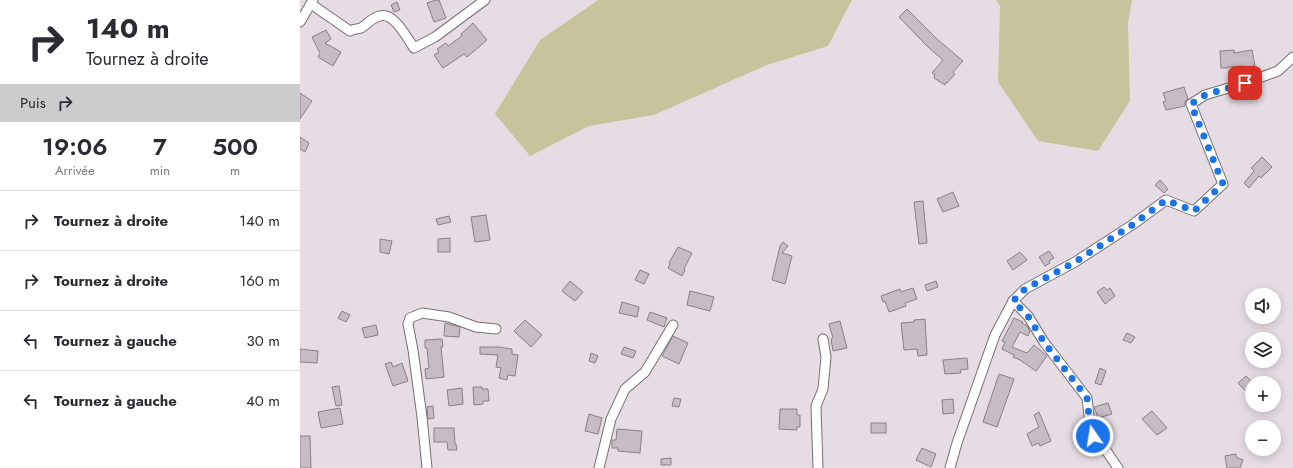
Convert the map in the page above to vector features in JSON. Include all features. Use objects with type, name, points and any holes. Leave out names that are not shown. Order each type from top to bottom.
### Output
[{"type":"street","points":[[300,22],[312,2],[350,31],[361,28],[371,19],[381,15],[396,22],[414,48],[435,37],[485,0]]},
{"type":"street","points":[[950,468],[957,443],[995,335],[1013,301],[1025,289],[1075,262],[1132,225],[1166,200],[1194,211],[1223,184],[1191,104],[1205,95],[1278,71],[1293,57]]},
{"type":"street","points":[[1013,301],[1028,316],[1044,342],[1087,398],[1090,425],[1093,436],[1105,449],[1118,468]]},
{"type":"street","points":[[427,468],[415,365],[408,324],[410,318],[422,313],[449,317],[476,327],[496,329]]},
{"type":"street","points":[[599,468],[611,419],[624,390],[645,372],[673,325]]},
{"type":"street","points":[[818,468],[816,406],[823,389],[826,357],[823,339]]},
{"type":"shaded area","points":[[598,0],[852,0],[828,46],[767,65],[654,115],[589,126],[530,156],[495,114],[540,40]]},
{"type":"shaded area","points":[[996,0],[1132,0],[1128,23],[1130,101],[1098,151],[1038,141],[998,82],[1000,6]]},
{"type":"building","points":[[439,0],[446,18],[434,22],[427,3]]},
{"type":"building","points":[[397,2],[400,10],[394,12],[391,5]]},
{"type":"building","points":[[907,9],[938,40],[963,61],[953,72],[955,74],[947,83],[946,82],[945,85],[934,78],[935,75],[932,73],[943,60],[929,48],[899,17]]},
{"type":"building","points":[[473,23],[487,40],[467,57],[464,54],[443,68],[434,55],[439,52],[437,49],[446,43],[448,46],[462,36],[461,34]]},
{"type":"building","points":[[326,30],[331,39],[325,43],[341,52],[333,66],[318,57],[320,53],[312,37]]},
{"type":"building","points":[[1234,50],[1234,53],[1252,50],[1255,66],[1221,68],[1220,51]]},
{"type":"building","points":[[1184,87],[1188,99],[1185,101],[1185,106],[1166,110],[1163,102],[1166,101],[1163,93]]},
{"type":"building","points":[[300,93],[312,101],[300,119]]},
{"type":"building","points":[[300,137],[309,143],[305,152],[300,149]]},
{"type":"building","points":[[1262,157],[1272,167],[1261,178],[1259,176],[1249,188],[1244,183],[1254,171],[1251,168]]},
{"type":"building","points":[[1160,180],[1168,189],[1164,193],[1155,185]]},
{"type":"building","points":[[953,192],[959,206],[943,212],[937,199]]},
{"type":"building","points":[[923,201],[927,243],[919,244],[914,202]]},
{"type":"building","points":[[486,215],[490,240],[475,242],[471,217]]},
{"type":"building","points":[[449,216],[451,222],[438,225],[436,219]]},
{"type":"building","points":[[450,238],[450,252],[438,252],[438,239]]},
{"type":"building","points":[[380,239],[392,241],[389,254],[380,252]]},
{"type":"building","points":[[783,242],[788,246],[782,253],[792,256],[785,284],[772,280],[780,246]]},
{"type":"building","points":[[678,247],[692,253],[682,276],[668,268],[669,263]]},
{"type":"building","points":[[1049,251],[1054,258],[1045,266],[1039,257]]},
{"type":"building","points":[[1020,252],[1027,260],[1013,270],[1007,261]]},
{"type":"building","points":[[640,270],[649,274],[644,284],[635,280]]},
{"type":"building","points":[[570,281],[583,292],[575,301],[562,291]]},
{"type":"building","points":[[936,281],[938,287],[927,291],[925,285]]},
{"type":"building","points":[[1104,287],[1107,290],[1110,288],[1115,296],[1105,304],[1097,292]]},
{"type":"building","points":[[913,288],[917,299],[905,303],[906,306],[889,312],[885,301],[883,302],[881,296],[900,289],[901,292]]},
{"type":"building","points":[[690,291],[714,297],[710,311],[687,305]]},
{"type":"building","points":[[622,302],[639,307],[637,317],[619,313]]},
{"type":"building","points":[[342,311],[350,315],[346,322],[338,318]]},
{"type":"building","points":[[650,312],[667,318],[664,327],[647,320]]},
{"type":"building","points":[[1014,318],[1023,322],[1022,323],[1027,326],[1030,331],[1028,336],[1020,332],[1012,347],[1027,353],[1034,345],[1047,356],[1036,371],[1013,357],[1014,355],[1002,349],[1005,342],[1002,341]]},
{"type":"building","points":[[925,319],[927,355],[918,356],[917,349],[904,350],[901,323]]},
{"type":"building","points":[[525,320],[542,335],[531,347],[514,331]]},
{"type":"building","points":[[840,321],[847,348],[833,351],[831,339],[833,338],[829,324]]},
{"type":"building","points":[[445,323],[460,327],[459,337],[444,336]]},
{"type":"building","points":[[376,325],[378,335],[365,338],[362,328]]},
{"type":"building","points":[[1127,333],[1135,337],[1131,343],[1123,340]]},
{"type":"building","points":[[673,336],[688,343],[679,364],[662,356]]},
{"type":"building","points":[[442,339],[443,347],[441,347],[444,377],[426,379],[425,369],[429,368],[425,340]]},
{"type":"building","points":[[480,347],[512,349],[512,354],[518,355],[515,376],[508,375],[507,380],[499,378],[501,368],[496,367],[498,355],[480,354]]},
{"type":"building","points":[[624,347],[636,351],[633,358],[621,354]]},
{"type":"building","points":[[300,349],[318,351],[317,363],[300,362]]},
{"type":"building","points":[[591,353],[598,356],[595,363],[589,361]]},
{"type":"building","points":[[967,358],[968,369],[960,370],[961,373],[945,374],[943,360]]},
{"type":"building","points":[[391,362],[393,367],[402,363],[408,381],[393,386],[385,364]]},
{"type":"building","points":[[1100,368],[1106,371],[1101,385],[1095,383]]},
{"type":"building","points":[[999,374],[1014,379],[997,427],[983,422]]},
{"type":"building","points":[[1245,377],[1245,390],[1238,383]]},
{"type":"building","points":[[339,386],[342,405],[336,406],[332,387]]},
{"type":"building","points":[[473,387],[488,389],[489,401],[483,401],[483,404],[474,405]]},
{"type":"building","points":[[462,388],[463,404],[449,406],[447,390]]},
{"type":"building","points":[[674,398],[681,399],[679,407],[672,406]]},
{"type":"building","points":[[953,399],[954,413],[943,414],[942,400]]},
{"type":"building","points":[[1108,403],[1112,414],[1098,418],[1094,407]]},
{"type":"building","points":[[433,406],[434,418],[428,419],[427,407]]},
{"type":"building","points":[[340,408],[343,424],[321,428],[318,412]]},
{"type":"building","points":[[780,409],[797,409],[797,415],[800,415],[800,427],[797,427],[797,430],[779,429]]},
{"type":"building","points":[[1152,411],[1167,428],[1157,435],[1142,419]]},
{"type":"building","points":[[1039,412],[1051,441],[1040,446],[1039,443],[1032,446],[1027,434],[1039,427],[1034,415]]},
{"type":"building","points":[[589,414],[602,418],[598,434],[585,431]]},
{"type":"building","points":[[871,423],[886,423],[886,433],[871,433]]},
{"type":"building","points":[[434,428],[454,428],[457,450],[448,450],[447,442],[434,442]]},
{"type":"building","points":[[617,429],[642,431],[640,453],[618,451],[618,448],[612,448],[612,440],[616,440]]},
{"type":"building","points":[[300,436],[310,436],[311,468],[300,468]]},
{"type":"building","points":[[922,448],[936,454],[931,467],[916,460]]},
{"type":"building","points":[[1236,454],[1236,457],[1243,460],[1240,468],[1227,468],[1225,456]]},
{"type":"building","points":[[671,458],[671,465],[661,465],[661,459]]},
{"type":"route","points":[[1093,436],[1090,425],[1087,398],[1044,342],[1028,316],[1013,301],[1025,289],[1075,262],[1132,225],[1166,200],[1194,211],[1223,184],[1191,104],[1205,95],[1245,83]]}]
